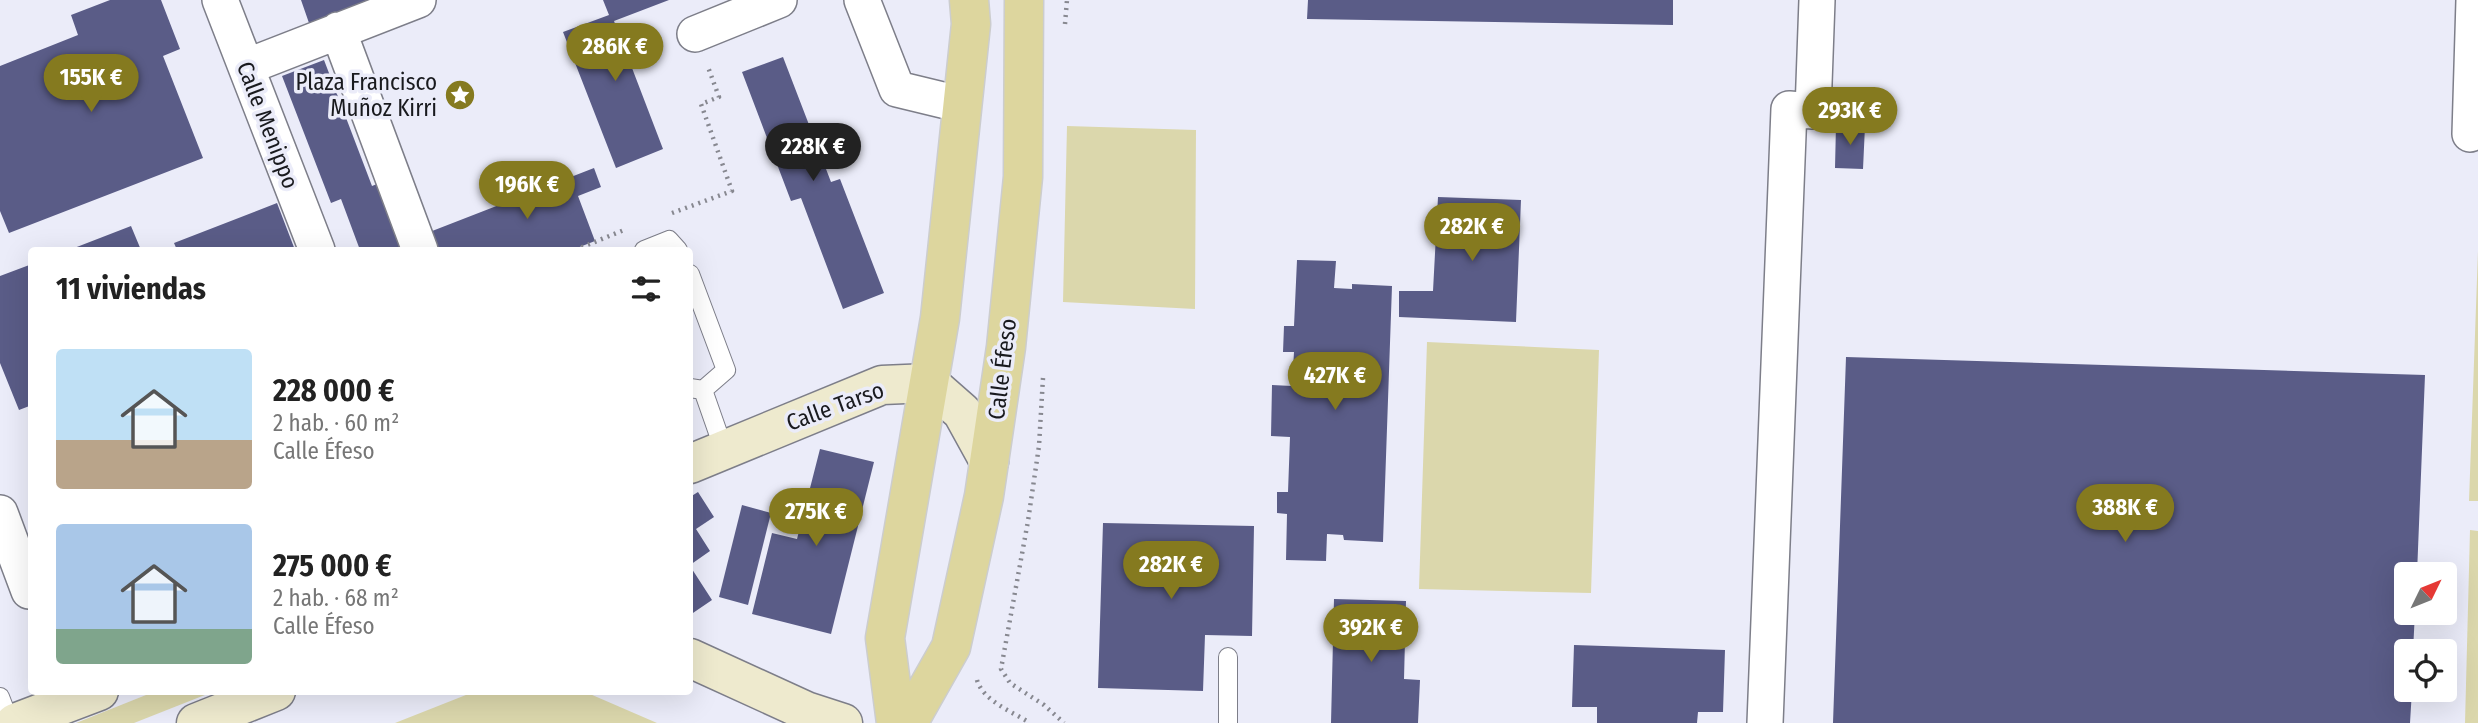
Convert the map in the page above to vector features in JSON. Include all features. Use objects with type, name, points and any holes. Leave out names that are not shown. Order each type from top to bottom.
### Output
[{"type":"main road","name":"Calle Éfeso","points":[[908,723],[951,647],[984,496],[1006,346],[1023,177],[1024,0]]},
{"type":"main road","points":[[896,723],[885,638],[940,318],[974,8]]},
{"type":"street","name":"Calle Menippo","points":[[220,0],[316,247]]},
{"type":"street","points":[[246,67],[418,0]]},
{"type":"street","points":[[695,34],[779,0]]},
{"type":"street","points":[[862,0],[897,89],[962,105]]},
{"type":"street","points":[[1765,723],[1789,109],[1813,110],[1817,0]]},
{"type":"street","points":[[2470,134],[2474,0]]},
{"type":"street","points":[[338,30],[419,247]]},
{"type":"street","points":[[929,383],[962,412],[989,461]]},
{"type":"street","name":"Calle Tarso","points":[[693,463],[882,385],[929,383]]},
{"type":"street","points":[[0,513],[28,586]]},
{"type":"street","points":[[693,659],[806,711],[843,723]]},
{"type":"street","points":[[12,723],[88,695]]},
{"type":"street","points":[[196,723],[266,695]]},
{"type":"lane","points":[[652,247],[669,240],[675,247]]},
{"type":"lane","points":[[693,282],[726,370],[696,389],[724,450]]},
{"type":"lane","points":[[1228,657],[1228,723]]},
{"type":"lane","points":[[0,697],[12,723]]},
{"type":"path","points":[[671,213],[732,191],[701,104],[719,97],[695,34]]},
{"type":"path","points":[[582,247],[635,226]]},
{"type":"path","points":[[1044,369],[1039,446],[1030,512],[1001,669],[1010,683],[1044,705],[1064,723]]},
{"type":"shaded area","points":[[1067,126],[1196,130],[1195,309],[1063,302]]},
{"type":"shaded area","points":[[2478,251],[2478,501],[2469,501]]},
{"type":"shaded area","points":[[1427,342],[1599,350],[1591,593],[1419,589]]},
{"type":"shaded area","points":[[2470,530],[2478,531],[2478,723],[2465,723]]},
{"type":"shaded area","points":[[146,695],[205,695],[134,723],[76,723]]},
{"type":"shaded area","points":[[466,695],[592,695],[657,723],[395,723]]},
{"type":"building","points":[[110,0],[161,0],[180,49],[163,56],[203,158],[9,233],[0,211],[0,66],[78,35],[71,15]]},
{"type":"building","points":[[301,0],[368,0],[309,23]]},
{"type":"building","points":[[603,0],[669,0],[614,21],[663,149],[616,168],[563,32],[609,15]]},
{"type":"building","points":[[1308,0],[1673,0],[1673,25],[1307,19]]},
{"type":"building","points":[[783,57],[831,182],[840,179],[884,293],[843,309],[801,198],[791,201],[742,72]]},
{"type":"building","points":[[324,60],[372,186],[382,182],[407,247],[359,247],[341,199],[331,203],[282,76]]},
{"type":"building","points":[[1836,125],[1865,126],[1863,169],[1835,168]]},
{"type":"building","points":[[594,168],[601,187],[578,196],[595,241],[580,247],[432,247],[427,233]]},
{"type":"building","points":[[1438,197],[1521,200],[1516,322],[1399,317],[1399,291],[1433,291]]},
{"type":"building","points":[[277,203],[294,247],[176,247],[174,243]]},
{"type":"building","points":[[131,226],[140,247],[77,247]]},
{"type":"building","points":[[1297,260],[1336,261],[1334,288],[1352,289],[1352,284],[1392,286],[1383,542],[1344,540],[1343,535],[1327,534],[1326,561],[1286,560],[1287,514],[1277,513],[1277,492],[1288,492],[1290,437],[1271,436],[1272,385],[1292,386],[1294,352],[1283,352],[1284,326],[1294,326]]},
{"type":"building","points":[[28,266],[28,407],[19,410],[0,363],[0,276]]},
{"type":"building","points":[[1846,357],[2425,375],[2417,562],[2394,562],[2394,625],[2414,625],[2414,639],[2394,639],[2394,702],[2411,702],[2410,723],[1833,723]]},
{"type":"building","points":[[820,449],[874,462],[831,634],[752,614],[772,533],[797,539]]},
{"type":"building","points":[[698,492],[714,517],[696,529],[710,551],[693,563],[693,495]]},
{"type":"building","points":[[742,505],[771,513],[748,605],[719,597]]},
{"type":"building","points":[[1103,523],[1254,526],[1252,636],[1205,635],[1203,691],[1098,688]]},
{"type":"building","points":[[693,571],[712,600],[693,613]]},
{"type":"building","points":[[1334,599],[1406,601],[1404,679],[1420,680],[1418,723],[1331,723]]},
{"type":"building","points":[[1574,645],[1725,650],[1723,712],[1698,712],[1697,723],[1597,723],[1597,707],[1572,707]]},
{"type":"place","name":"Plaza Francisco Muñoz Kirri","points":[[460,95]]}]
